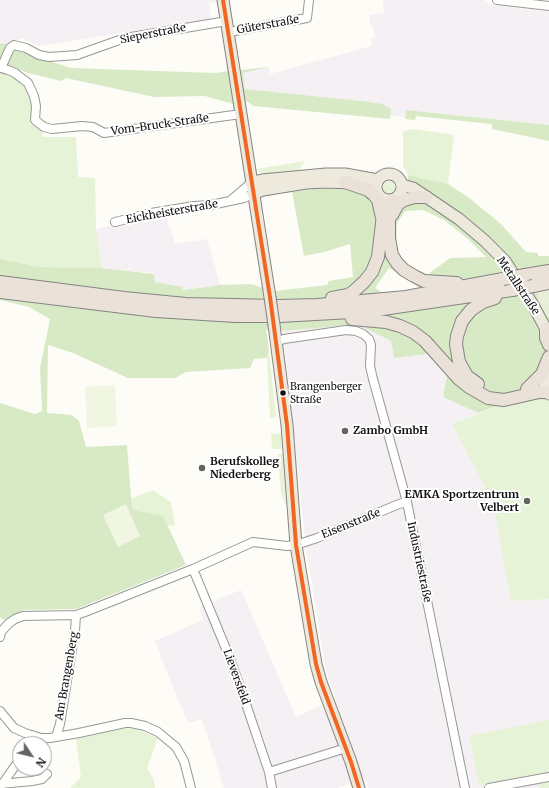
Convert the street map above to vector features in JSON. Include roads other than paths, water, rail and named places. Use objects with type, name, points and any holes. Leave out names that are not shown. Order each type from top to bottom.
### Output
[{"type":"highway","points":[[317,305],[327,299],[353,292],[368,277],[378,257],[382,218],[378,200],[368,190],[345,182]]},
{"type":"highway","points":[[382,218],[395,195]]},
{"type":"highway","points":[[395,195],[389,209],[390,246],[392,255],[404,270],[424,281],[484,282]]},
{"type":"highway","points":[[389,230],[392,212],[398,204],[404,200],[415,197],[426,197]]},
{"type":"highway","points":[[0,282],[124,298],[186,304],[234,306],[317,305],[406,297],[549,271]]},
{"type":"highway","points":[[0,292],[141,309],[187,313],[265,316],[331,314],[399,307],[549,283]]},
{"type":"highway","points":[[512,290],[477,305],[466,315],[459,328],[457,336],[456,353],[459,362],[468,376],[480,386],[495,391],[503,392],[548,386]]},
{"type":"highway","points":[[331,314],[344,319],[386,322],[413,332],[424,341],[464,383],[488,398],[504,400],[539,392],[548,386]]},
{"type":"highway","points":[[547,332],[546,338],[549,345]]},
{"type":"highway","points":[[527,389],[542,374],[549,357]]},
{"type":"main road","points":[[223,0],[274,325],[287,426],[296,545],[316,664],[359,788]]},
{"type":"main road","points":[[252,188],[262,180],[326,174],[345,174],[377,184]]},
{"type":"main road","points":[[252,188],[263,190],[306,183],[345,182],[370,185],[377,184],[386,174],[391,174],[400,180],[395,195],[378,195],[377,184]]},
{"type":"main road","name":"Metallstraße","points":[[395,195],[411,193],[426,197],[459,219],[485,241],[505,261],[533,305],[547,332]]},
{"type":"street","name":"Güterstraße","points":[[228,26],[307,18],[309,0]]},
{"type":"street","points":[[497,0],[549,6]]},
{"type":"street","name":"Sieperstraße","points":[[1,68],[10,48],[14,45],[20,46],[39,55],[57,57],[78,55],[125,38],[138,35],[228,26]]},
{"type":"street","name":"Vom-Bruck-Straße","points":[[1,68],[15,73],[28,83],[33,90],[36,106],[35,120],[52,129],[93,127],[104,133],[240,108]]},
{"type":"street","name":"Eickheisterstraße","points":[[116,222],[151,213],[194,206],[211,205],[244,198],[252,188]]},
{"type":"street","name":"Industriestraße","points":[[276,342],[284,339],[346,330],[356,331],[363,334],[368,339],[371,346],[370,366],[407,502],[465,788]]},
{"type":"street","name":"Eisenstraße","points":[[296,545],[407,502]]},
{"type":"street","points":[[0,636],[1,632],[8,624],[23,616],[76,615],[193,569],[253,542],[288,546],[296,545]]},
{"type":"street","name":"Lieversfeld","points":[[193,569],[231,664],[269,772],[272,788]]},
{"type":"street","name":"Am Brangenberg","points":[[56,737],[60,724],[75,631],[76,615]]},
{"type":"street","name":"Am Brangenberg","points":[[0,711],[14,728],[28,736]]},
{"type":"street","name":"Am Brangenberg","points":[[52,737],[125,723],[138,724],[152,728],[167,738],[176,747],[184,761],[191,788]]},
{"type":"street","points":[[269,772],[346,748]]},
{"type":"street","points":[[1,785],[12,770]]},
{"type":"street","points":[[1,785],[42,779],[45,776]]},
{"type":"street","points":[[489,788],[549,777]]},
{"type":"place","name":"Brangenberger Straße","points":[[283,393]]},
{"type":"place","name":"Zambo GmbH","points":[[345,431]]},
{"type":"place","name":"Berufskolleg Niederberg","points":[[202,468]]},
{"type":"place","name":"EMKA Sportzentrum Velbert","points":[[527,501]]}]
